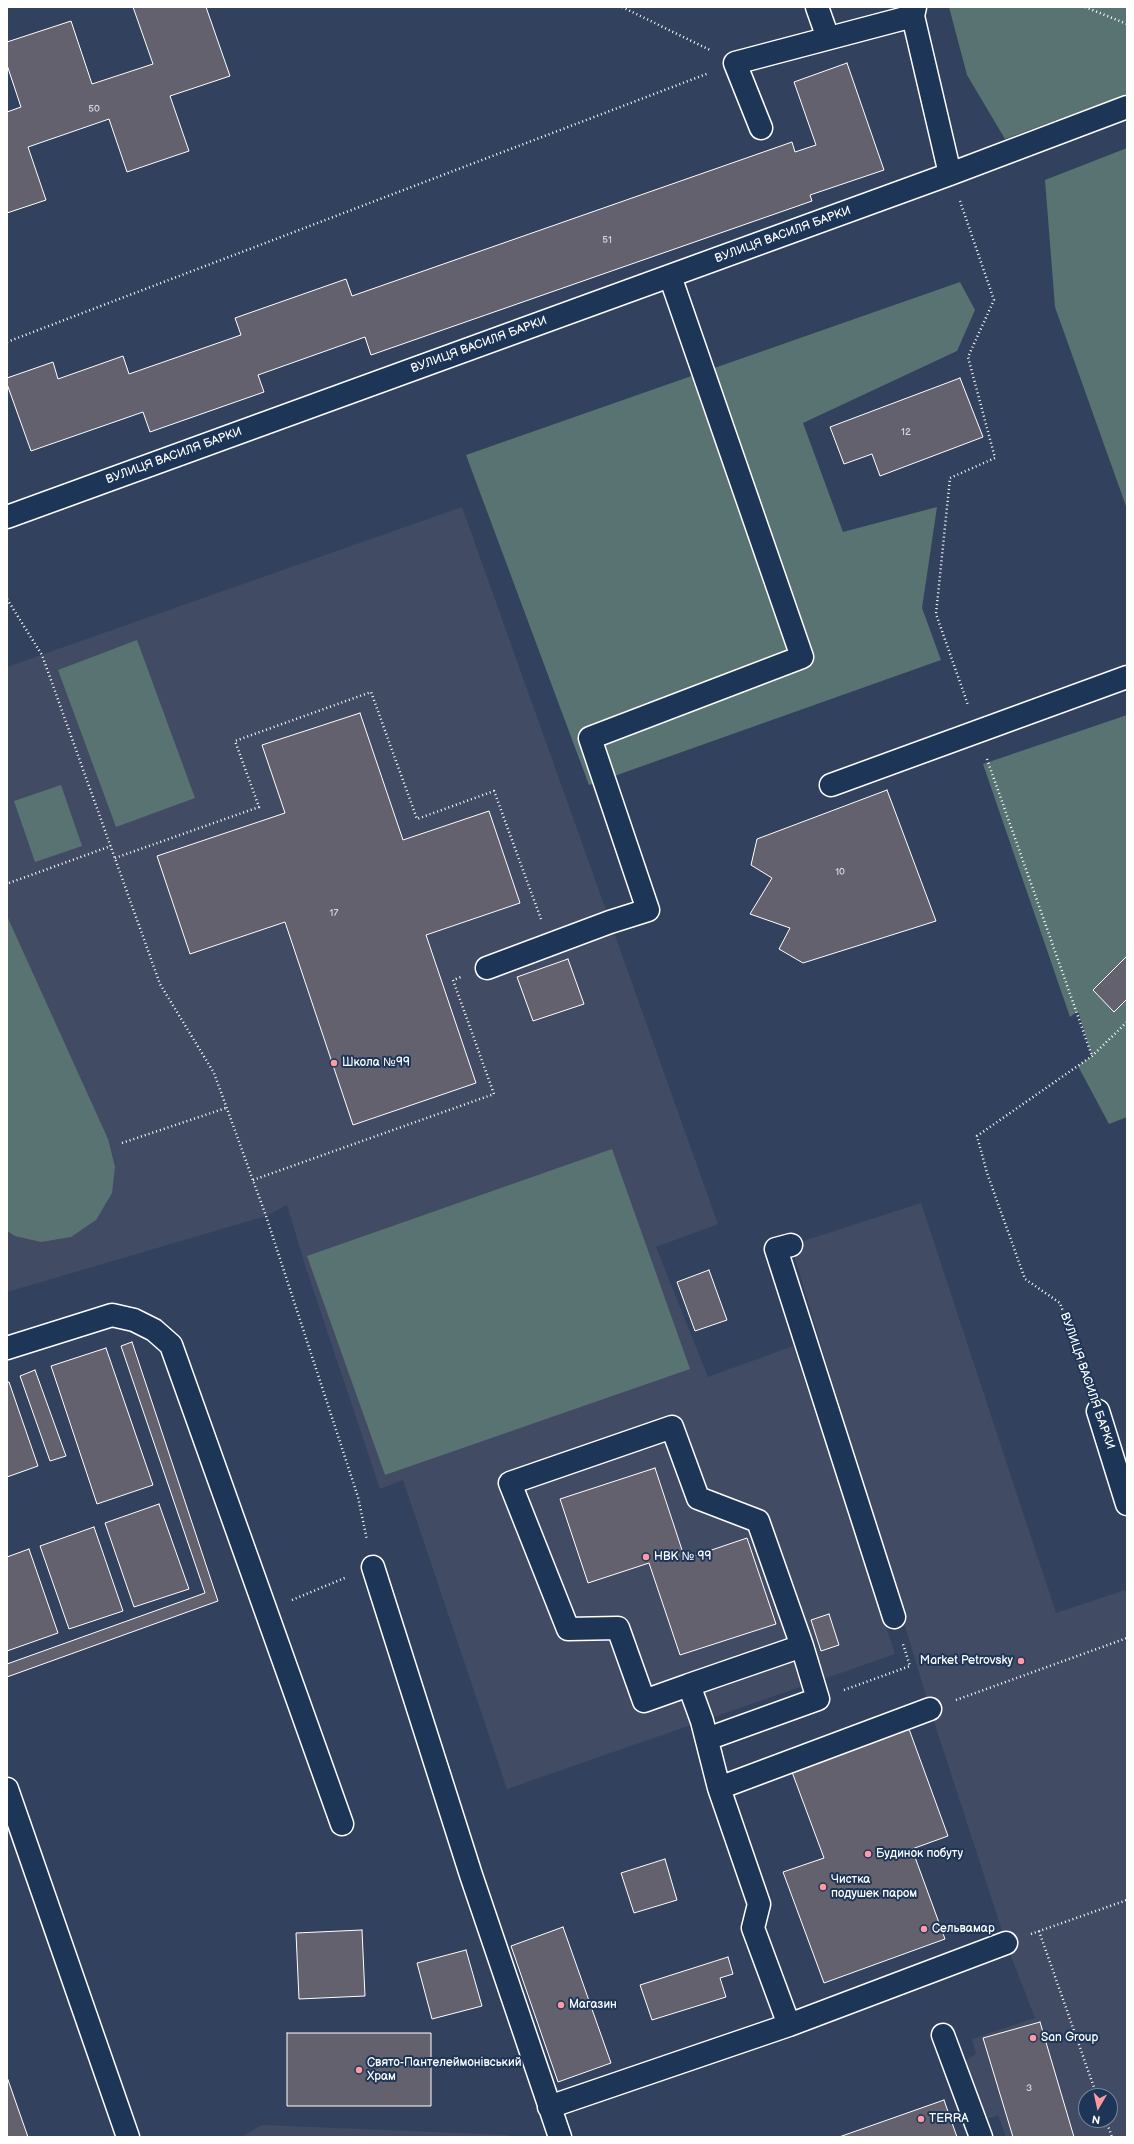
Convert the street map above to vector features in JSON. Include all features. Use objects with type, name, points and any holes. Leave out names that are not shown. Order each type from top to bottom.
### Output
[{"type":"street","points":[[817,7],[828,38]]},
{"type":"street","points":[[760,128],[735,63],[828,38],[914,11],[950,174]]},
{"type":"street","name":"ВУЛИЦЯ ВАСИЛЯ БАРКИ","points":[[7,517],[950,174],[1127,107]]},
{"type":"street","points":[[487,968],[610,922],[648,910],[590,738],[802,657],[670,276]]},
{"type":"street","points":[[831,785],[1127,677]]},
{"type":"street","points":[[791,1245],[776,1249],[894,1617]]},
{"type":"street","points":[[7,1348],[112,1315],[134,1320],[154,1330],[171,1345],[342,1824]]},
{"type":"street","name":"ВУЛИЦЯ ВАСИЛЯ БАРКИ","points":[[1098,1411],[1127,1504]]},
{"type":"street","points":[[706,1739],[818,1699],[802,1646],[758,1521],[698,1498],[672,1427],[510,1483],[568,1629],[618,1628],[644,1701],[802,1646]]},
{"type":"street","points":[[373,1567],[471,1875],[560,2137]]},
{"type":"street","points":[[690,1685],[719,1788],[759,1904],[754,1928],[788,2025]]},
{"type":"street","points":[[719,1788],[930,1709]]},
{"type":"street","points":[[7,1789],[128,2137]]},
{"type":"street","points":[[549,2107],[788,2025],[1006,1943]]},
{"type":"street","points":[[942,2035],[981,2137]]},
{"type":"path","points":[[622,7],[735,63]]},
{"type":"path","points":[[1085,7],[1127,24]]},
{"type":"path","points":[[7,342],[735,63]]},
{"type":"path","points":[[950,174],[994,300],[968,357],[995,458],[950,478],[936,614],[1092,1056]]},
{"type":"path","points":[[7,599],[42,655],[160,984],[214,1073],[253,1180],[358,1497],[373,1567],[308,1594]]},
{"type":"path","points":[[115,858],[259,807],[235,740],[371,692],[417,819],[494,791],[550,945]]},
{"type":"path","points":[[9,883],[111,846]]},
{"type":"path","points":[[253,1180],[494,1094],[453,980],[487,968]]},
{"type":"path","name":"ВУЛИЦЯ ВАСИЛЯ БАРКИ","points":[[1098,1411],[1060,1303],[1025,1279],[987,1173],[977,1136],[1092,1056],[1127,1022]]},
{"type":"path","points":[[122,1143],[226,1108]]},
{"type":"path","points":[[818,1699],[910,1666],[894,1617]]},
{"type":"path","points":[[930,1709],[1127,1638]]},
{"type":"path","points":[[1006,1943],[1127,1900]]},
{"type":"path","points":[[1039,1931],[1094,2088]]},
{"type":"shaded area","name":"Школа №99","points":[[462,507],[718,1224],[656,1247],[708,1377],[793,1346],[895,1654],[507,1789],[403,1480],[380,1489],[305,1265],[287,1205],[266,1216],[7,1292],[7,667]]},
{"type":"shaded area","name":"Market Petrovsky","points":[[921,1203],[1056,1613],[1125,1590],[1127,1597],[1127,2137],[1006,2137],[998,2115],[981,2122],[961,2064],[976,2054],[972,2039],[1035,2018],[1006,1943],[930,1709],[791,1245]]},
{"type":"shaded area","points":[[262,2125],[508,2135],[509,2137],[241,2137]]},
{"type":"green space","points":[[949,7],[1127,7],[1127,94],[1005,139],[967,75]]},
{"type":"green space","points":[[1127,148],[1127,509],[1055,307],[1045,180]]},
{"type":"green space","points":[[960,282],[975,310],[957,351],[803,423],[843,532],[937,507],[922,608],[941,660],[589,785],[466,455]]},
{"type":"green space","points":[[137,640],[195,798],[116,827],[58,670]]},
{"type":"green space","points":[[1127,715],[1127,1117],[1109,1124],[1078,1066],[1092,1056],[1078,1011],[1070,1017],[983,764]]},
{"type":"green space","points":[[61,785],[82,846],[35,862],[14,801]]},
{"type":"green space","points":[[7,916],[108,1139],[115,1167],[112,1193],[96,1220],[71,1237],[41,1242],[15,1236],[7,1231]]},
{"type":"green space","points":[[612,1149],[690,1369],[385,1475],[307,1256]]},
{"type":"building","points":[[133,7],[206,7],[230,76],[170,96],[189,151],[127,172],[109,119],[28,147],[46,200],[7,213],[7,112],[21,107],[7,65],[7,42],[71,21],[92,84],[153,64]]},
{"type":"building","points":[[847,63],[884,170],[810,195],[812,201],[371,355],[365,337],[258,375],[264,392],[150,432],[143,412],[31,451],[7,384],[7,378],[53,362],[58,379],[123,356],[129,374],[241,335],[235,318],[346,279],[352,296],[792,142],[795,152],[816,145],[794,82]]},
{"type":"building","points":[[960,378],[983,437],[880,476],[872,454],[844,464],[830,427]]},
{"type":"building","points":[[360,713],[403,840],[489,811],[520,903],[426,935],[476,1083],[353,1125],[285,922],[190,954],[157,856],[285,813],[262,745]]},
{"type":"building","points":[[887,790],[936,921],[803,963],[779,949],[790,928],[750,914],[772,878],[751,865],[757,839]]},
{"type":"building","points":[[1127,956],[1127,999],[1114,1012],[1093,990]]},
{"type":"building","points":[[568,959],[584,1004],[533,1021],[517,977]]},
{"type":"building","points":[[709,1270],[727,1320],[695,1331],[677,1282]]},
{"type":"building","points":[[132,1342],[218,1601],[7,1677],[7,1664],[205,1593],[121,1346]]},
{"type":"building","points":[[106,1348],[153,1485],[97,1504],[51,1366]]},
{"type":"building","points":[[35,1370],[66,1456],[50,1461],[20,1376]]},
{"type":"building","points":[[7,1382],[9,1382],[38,1466],[7,1477]]},
{"type":"building","points":[[655,1468],[685,1559],[747,1538],[776,1624],[680,1655],[649,1563],[588,1583],[560,1499]]},
{"type":"building","points":[[159,1504],[189,1589],[134,1607],[105,1523]]},
{"type":"building","points":[[94,1527],[123,1611],[69,1629],[40,1546]]},
{"type":"building","points":[[29,1549],[58,1633],[7,1651],[7,1557]]},
{"type":"building","points":[[829,1614],[839,1645],[821,1651],[811,1620]]},
{"type":"building","name":"Будинок побуту","points":[[909,1729],[948,1836],[912,1849],[945,1939],[824,1983],[783,1872],[824,1858],[792,1772]]},
{"type":"building","points":[[665,1859],[677,1900],[634,1913],[621,1873]]},
{"type":"building","name":"Магазин","points":[[563,1927],[611,2063],[558,2082],[511,1946]]},
{"type":"building","points":[[362,1930],[365,1996],[299,1999],[296,1933]]},
{"type":"building","points":[[466,1950],[482,2006],[432,2019],[417,1963]]},
{"type":"building","points":[[728,1957],[733,1974],[720,1978],[726,1997],[652,2020],[640,1985]]},
{"type":"building","points":[[1040,2022],[1074,2137],[1013,2137],[983,2038]]},
{"type":"building","name":"Свято-Пантелеймонівський Храм","points":[[287,2033],[431,2033],[431,2106],[287,2106]]},
{"type":"building","points":[[7,2077],[28,2137],[7,2137]]},
{"type":"building","name":"TERRA","points":[[944,2100],[957,2137],[839,2137]]},
{"type":"place","name":"Школа №99","points":[[334,1063]]},
{"type":"place","name":"НВК № 99","points":[[646,1557]]},
{"type":"place","name":"Market Petrovsky","points":[[1021,1661]]},
{"type":"place","name":"Будинок побуту","points":[[868,1854]]},
{"type":"place","name":"Чистка подушек паром","points":[[823,1887]]},
{"type":"place","name":"Сельвамар","points":[[924,1929]]},
{"type":"place","name":"Магазин","points":[[561,2005]]},
{"type":"place","name":"San Group","points":[[1033,2038]]},
{"type":"place","name":"Свято-Пантелеймонівський Храм","points":[[359,2070]]},
{"type":"place","name":"TERRA","points":[[921,2119]]}]
